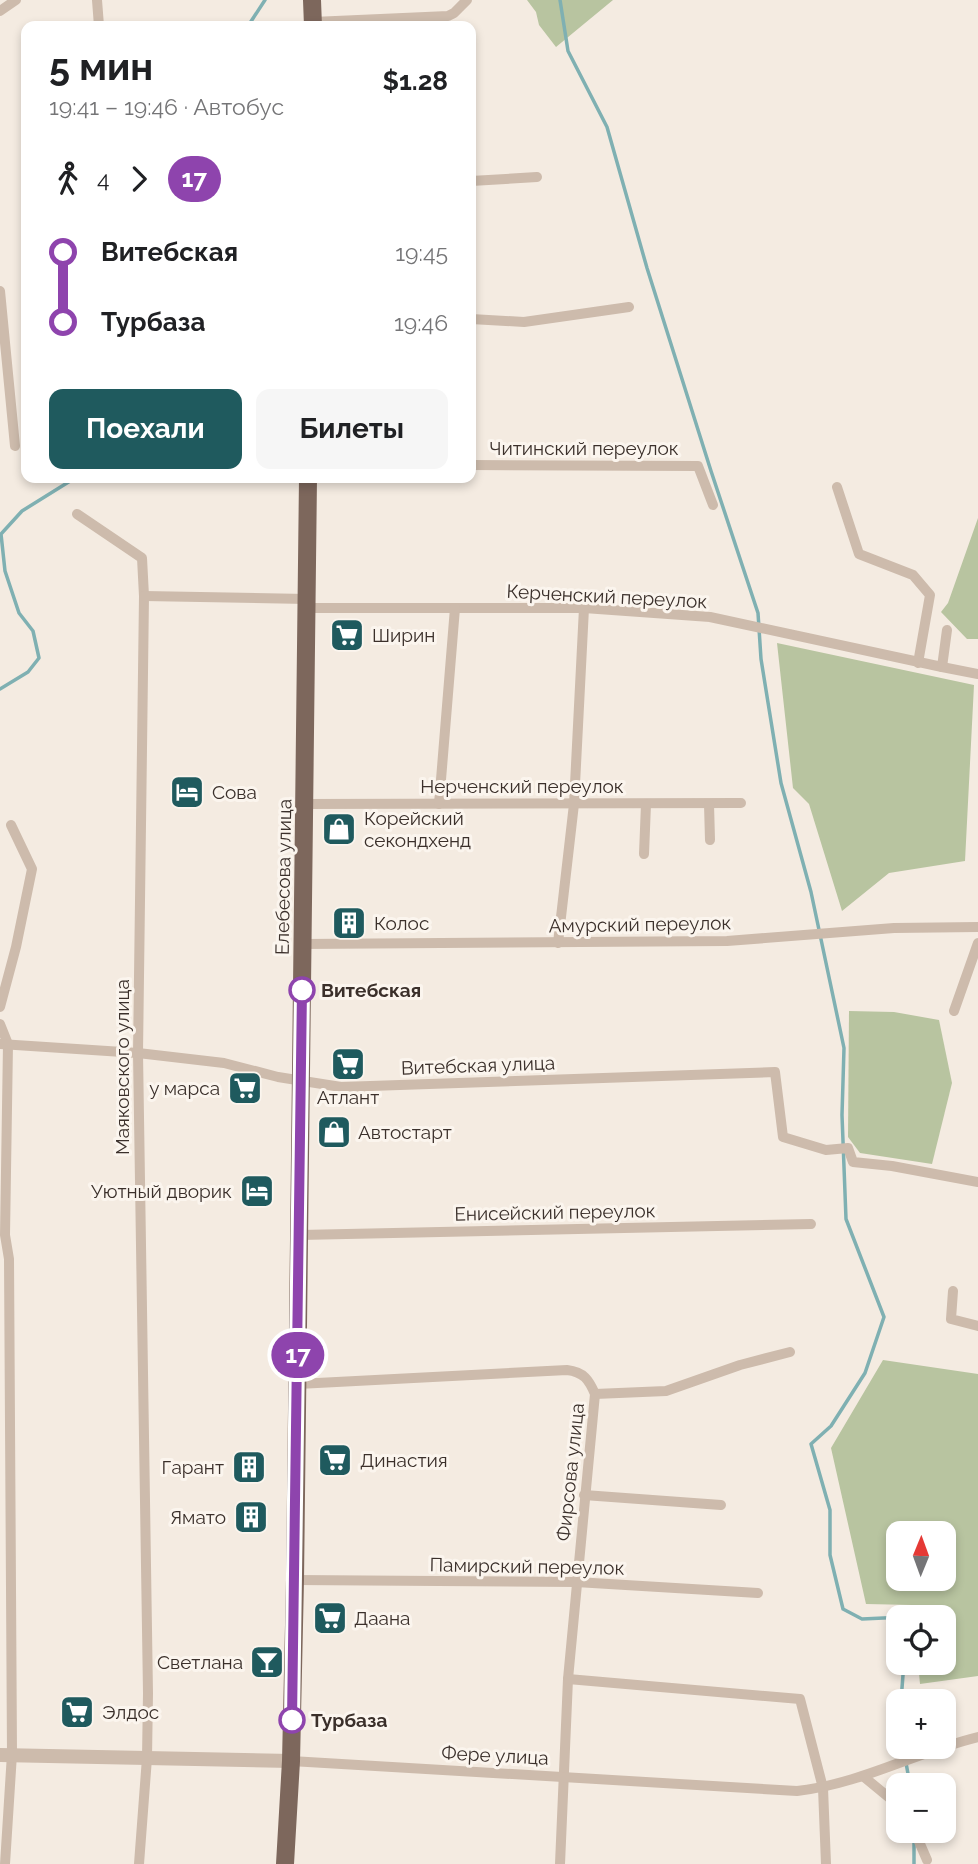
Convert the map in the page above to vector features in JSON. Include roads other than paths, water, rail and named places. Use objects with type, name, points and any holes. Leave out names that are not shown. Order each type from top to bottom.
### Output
[{"type":"main road","points":[[312,0],[313,21]]},
{"type":"main road","name":"Елебесова улица","points":[[285,1864],[291,1761],[295,1580],[308,483]]},
{"type":"street","points":[[0,11],[16,0]]},
{"type":"street","points":[[97,0],[99,21]]},
{"type":"street","points":[[364,21],[448,16],[467,0]]},
{"type":"street","points":[[476,181],[537,177]]},
{"type":"street","points":[[0,290],[15,446]]},
{"type":"street","points":[[476,319],[524,322],[629,307]]},
{"type":"street","name":"Читинский переулок","points":[[476,465],[698,466],[713,505]]},
{"type":"street","points":[[837,487],[859,554],[913,575],[930,595],[918,663]]},
{"type":"street","name":"Маяковского улица","points":[[77,514],[142,558],[144,596],[138,1053],[148,1693],[139,1864]]},
{"type":"street","name":"Керченский переулок","points":[[144,596],[307,604],[584,608],[710,617],[978,674]]},
{"type":"street","points":[[439,804],[455,608]]},
{"type":"street","points":[[558,943],[574,804],[584,608]]},
{"type":"street","points":[[942,667],[947,630]]},
{"type":"street","name":"Нерченский переулок","points":[[304,804],[741,803]]},
{"type":"street","points":[[644,854],[646,804]]},
{"type":"street","points":[[709,804],[710,840]]},
{"type":"street","points":[[0,1007],[32,869],[11,825]]},
{"type":"street","name":"Амурский переулок","points":[[303,944],[727,942],[882,929],[978,927]]},
{"type":"street","points":[[954,1011],[978,943]]},
{"type":"street","points":[[0,1024],[4,1044],[5,1235],[9,1259],[5,1864]]},
{"type":"street","name":"Витебская улица","points":[[4,1044],[138,1053],[225,1063],[301,1081],[341,1087],[775,1072],[783,1137],[826,1150],[848,1148],[853,1162],[892,1166],[978,1182]]},
{"type":"street","name":"Енисейский переулок","points":[[300,1235],[811,1224]]},
{"type":"street","points":[[953,1291],[951,1319],[978,1326]]},
{"type":"street","name":"Фирсова улица","points":[[595,1394],[666,1391],[740,1365],[790,1352]]},
{"type":"street","name":"Фирсова улица","points":[[298,1384],[568,1370],[576,1371],[588,1379],[595,1394],[568,1679],[560,1864]]},
{"type":"street","points":[[584,1495],[720,1505]]},
{"type":"street","name":"Памирский переулок","points":[[295,1580],[576,1582],[758,1593]]},
{"type":"street","points":[[568,1679],[800,1699],[823,1788],[826,1864]]},
{"type":"street","name":"Фере улица","points":[[6,1754],[291,1761],[797,1791],[823,1788],[864,1777],[978,1737]]},
{"type":"street","points":[[864,1777],[886,1795]]},
{"type":"street","points":[[920,1843],[927,1860]]},
{"type":"waterway","points":[[251,21],[265,0]]},
{"type":"waterway","points":[[560,0],[568,51],[607,127],[647,268],[758,613],[761,659],[781,783],[811,892],[844,1048],[842,1115],[846,1219],[884,1317],[865,1373],[831,1426],[811,1444],[830,1510],[830,1555],[843,1609],[862,1619],[886,1618]]},
{"type":"waterway","points":[[0,689],[28,672],[39,658],[33,631],[19,613],[5,571],[1,534],[22,511],[67,483]]},
{"type":"waterway","points":[[902,1689],[903,1675]]},
{"type":"waterway","points":[[905,1759],[908,1773]]},
{"type":"waterway","points":[[914,1843],[914,1864]]},
{"type":"place","name":"Ширин","points":[[347,635]]},
{"type":"place","name":"Сова","points":[[187,792]]},
{"type":"place","name":"Корейский секондхенд","points":[[339,829]]},
{"type":"place","name":"Колос","points":[[349,923]]},
{"type":"place","name":"Витебская","points":[[302,990]]},
{"type":"place","name":"Атлант","points":[[348,1064]]},
{"type":"place","name":"у марса","points":[[245,1088]]},
{"type":"place","name":"Автостарт","points":[[334,1132]]},
{"type":"place","name":"Уютный дворик","points":[[257,1191]]},
{"type":"place","name":"Династия","points":[[335,1460]]},
{"type":"place","name":"Гарант","points":[[249,1467]]},
{"type":"place","name":"Ямато","points":[[251,1517]]},
{"type":"place","name":"Даана","points":[[330,1618]]},
{"type":"place","name":"Светлана","points":[[267,1662]]},
{"type":"place","name":"Элдос","points":[[77,1712]]},
{"type":"place","name":"Турбаза","points":[[292,1720]]}]
